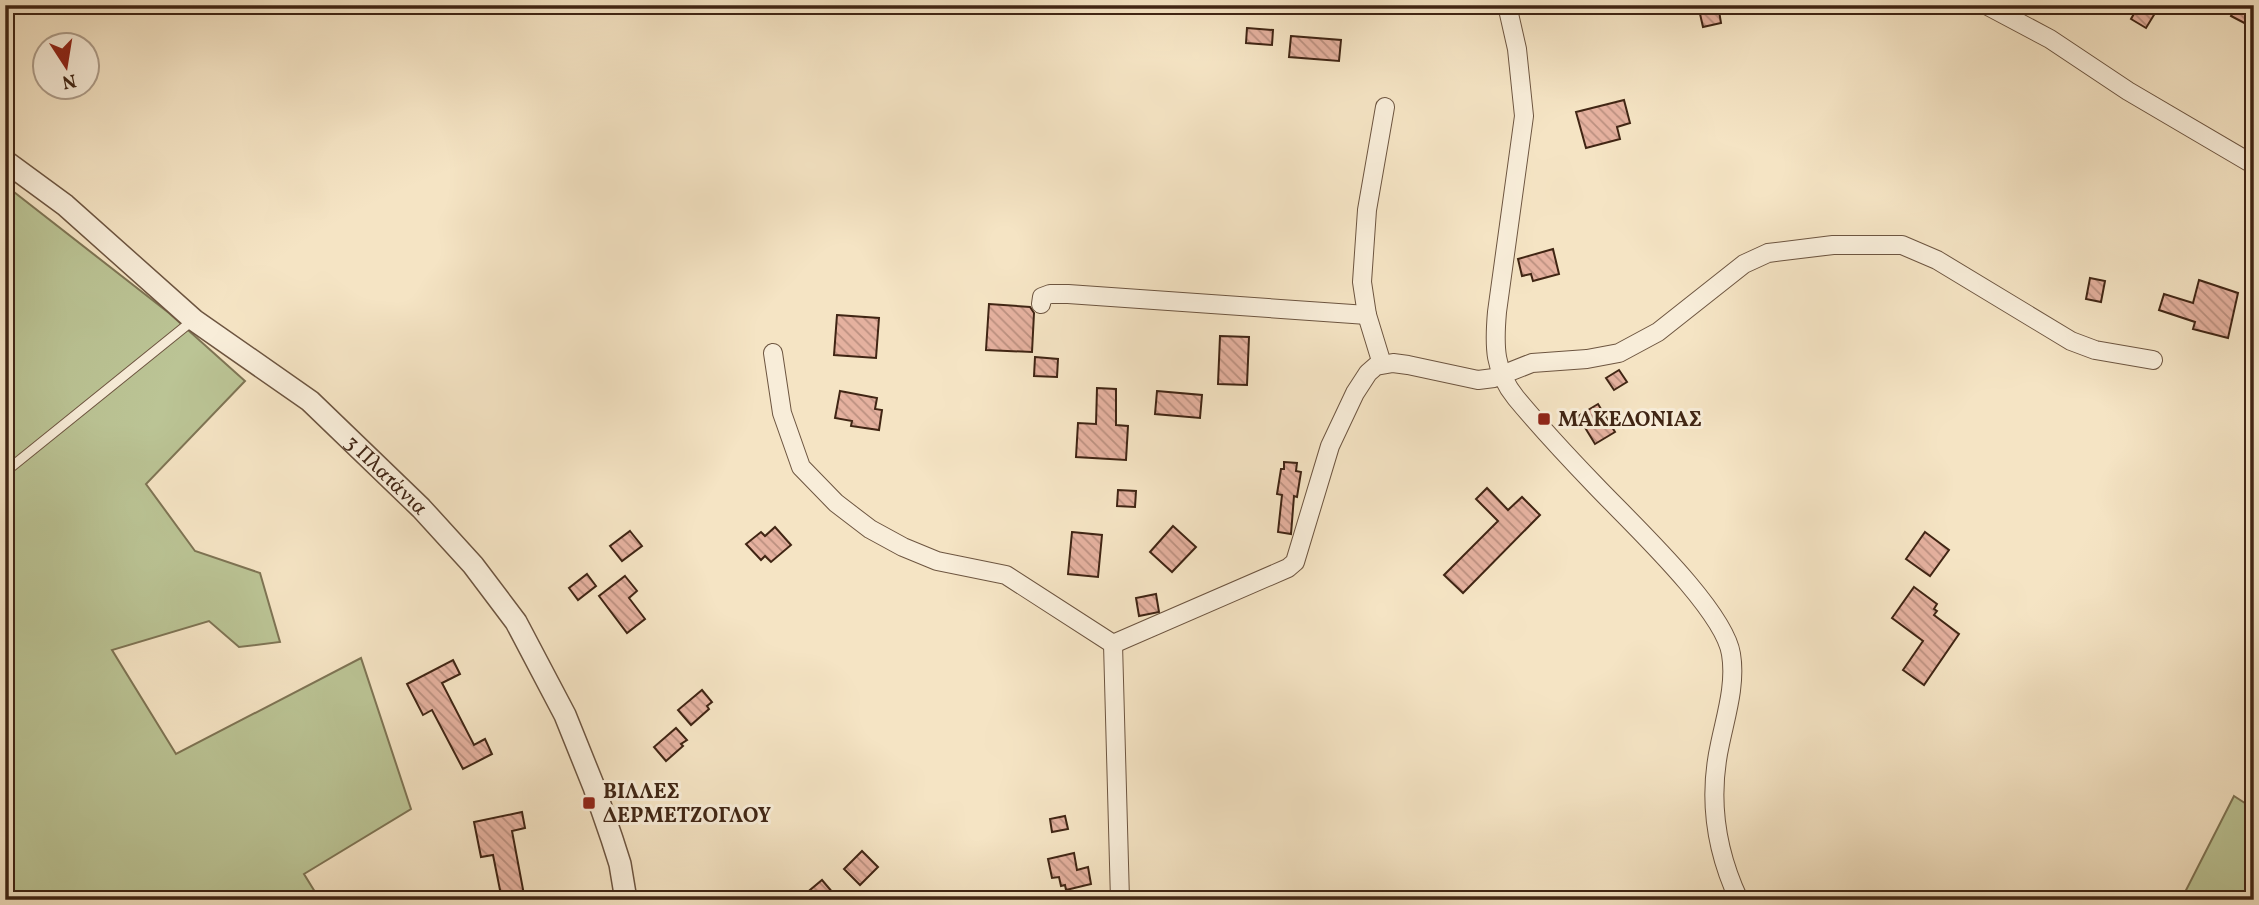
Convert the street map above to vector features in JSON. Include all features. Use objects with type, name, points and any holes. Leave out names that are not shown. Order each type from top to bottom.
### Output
[{"type":"street","points":[[1507,5],[1517,49],[1524,116],[1497,312],[1496,349],[1501,376],[1531,415],[1686,582],[1725,636],[1731,650],[1733,669],[1715,771],[1714,819],[1727,873],[1739,900]]},
{"type":"street","points":[[1986,5],[2050,39],[2128,91],[2254,165]]},
{"type":"street","points":[[1382,364],[1367,315],[1362,282],[1367,210],[1384,107]]},
{"type":"street","name":"3 Πλατάνια","points":[[5,162],[65,205],[194,320],[250,361],[295,389],[336,424],[421,508],[490,586],[532,649],[582,754],[620,864],[626,900]]},
{"type":"street","points":[[1113,644],[1288,568],[1295,562],[1330,446],[1362,382],[1376,366],[1408,365],[1478,380],[1501,376],[1532,363],[1603,358],[1632,348],[1658,332],[1733,272],[1757,257],[1805,247],[1877,243],[1902,245],[1924,253],[2084,346],[2112,354],[2153,360]]},
{"type":"street","points":[[1041,304],[1042,297],[1050,294],[1068,294],[1367,315]]},
{"type":"street","points":[[773,353],[782,413],[801,467],[836,503],[870,529],[903,547],[937,561],[1006,575],[1113,644]]},
{"type":"street","points":[[1113,644],[1120,900]]},
{"type":"lane","points":[[5,472],[194,320]]},
{"type":"green space","points":[[5,185],[169,313],[245,381],[146,484],[195,551],[260,573],[280,642],[239,647],[209,621],[112,650],[176,754],[361,658],[411,809],[304,874],[320,900],[5,900]]},
{"type":"green space","points":[[2234,796],[2254,809],[2254,900],[2181,900]]},
{"type":"building","points":[[1698,5],[1718,5],[1721,23],[1703,27]]},
{"type":"building","points":[[2139,5],[2160,5],[2146,28],[2131,19]]},
{"type":"building","points":[[2237,5],[2254,5],[2254,28],[2231,16]]},
{"type":"building","points":[[1247,28],[1273,30],[1272,45],[1246,43]]},
{"type":"building","points":[[1291,36],[1341,40],[1339,61],[1289,57]]},
{"type":"building","points":[[1624,100],[1630,123],[1617,127],[1620,139],[1586,148],[1576,112]]},
{"type":"building","points":[[1553,249],[1559,274],[1533,281],[1531,274],[1522,276],[1518,259]]},
{"type":"building","points":[[2090,278],[2105,281],[2101,302],[2086,299]]},
{"type":"building","points":[[2199,280],[2238,293],[2228,338],[2193,329],[2195,322],[2159,310],[2164,294],[2193,303]]},
{"type":"building","points":[[989,304],[1030,307],[1034,313],[1032,352],[986,350]]},
{"type":"building","points":[[837,315],[879,318],[876,358],[834,355]]},
{"type":"building","points":[[1220,336],[1249,337],[1247,385],[1218,384]]},
{"type":"building","points":[[1035,357],[1058,359],[1057,377],[1034,376]]},
{"type":"building","points":[[1619,370],[1627,382],[1614,390],[1606,378]]},
{"type":"building","points":[[1097,388],[1116,389],[1116,425],[1128,426],[1126,460],[1076,457],[1078,423],[1096,424]]},
{"type":"building","points":[[840,391],[877,398],[875,409],[882,410],[879,430],[851,426],[852,421],[835,418]]},
{"type":"building","points":[[1157,391],[1202,395],[1200,418],[1155,414]]},
{"type":"building","points":[[1598,404],[1615,432],[1595,444],[1578,416]]},
{"type":"building","points":[[1284,462],[1297,463],[1296,471],[1301,472],[1297,497],[1294,496],[1291,534],[1278,532],[1282,495],[1277,494]]},
{"type":"building","points":[[1487,488],[1508,510],[1522,497],[1540,515],[1463,593],[1444,575],[1498,521],[1476,499]]},
{"type":"building","points":[[1118,490],[1136,491],[1135,507],[1117,506]]},
{"type":"building","points":[[1173,526],[1196,547],[1172,572],[1150,552]]},
{"type":"building","points":[[775,527],[791,545],[771,562],[765,556],[761,560],[746,544],[761,532],[765,536]]},
{"type":"building","points":[[630,531],[642,546],[622,561],[610,546]]},
{"type":"building","points":[[1072,532],[1102,535],[1098,577],[1068,574]]},
{"type":"building","points":[[1925,532],[1949,550],[1930,576],[1906,559]]},
{"type":"building","points":[[587,574],[596,586],[578,600],[569,588]]},
{"type":"building","points":[[625,576],[637,591],[629,598],[645,619],[627,633],[599,596]]},
{"type":"building","points":[[1914,587],[1937,604],[1934,615],[1959,634],[1924,685],[1903,670],[1923,641],[1892,618]]},
{"type":"building","points":[[1156,594],[1159,612],[1139,616],[1136,598]]},
{"type":"building","points":[[453,660],[460,674],[442,683],[474,745],[485,739],[492,754],[463,769],[432,710],[423,715],[407,684]]},
{"type":"building","points":[[702,690],[712,702],[707,706],[709,709],[691,725],[678,710]]},
{"type":"building","points":[[676,728],[687,740],[666,761],[654,747]]},
{"type":"building","points":[[522,812],[525,828],[512,831],[525,900],[502,900],[493,855],[481,857],[474,822]]},
{"type":"building","points":[[1065,816],[1068,829],[1052,832],[1050,819]]},
{"type":"building","points":[[862,851],[878,867],[860,885],[844,869]]},
{"type":"building","points":[[1074,853],[1077,870],[1088,867],[1091,884],[1066,890],[1065,885],[1061,886],[1059,877],[1052,878],[1048,859]]},
{"type":"building","points":[[822,880],[839,900],[798,900]]},
{"type":"place","name":"ΜΑΚΕΔΟΝΙΑΣ","points":[[1544,419]]},
{"type":"place","name":"ΒΙΛΛΕΣ ΔΕΡΜΕΤΖΟΓΛΟΥ","points":[[589,803]]}]
